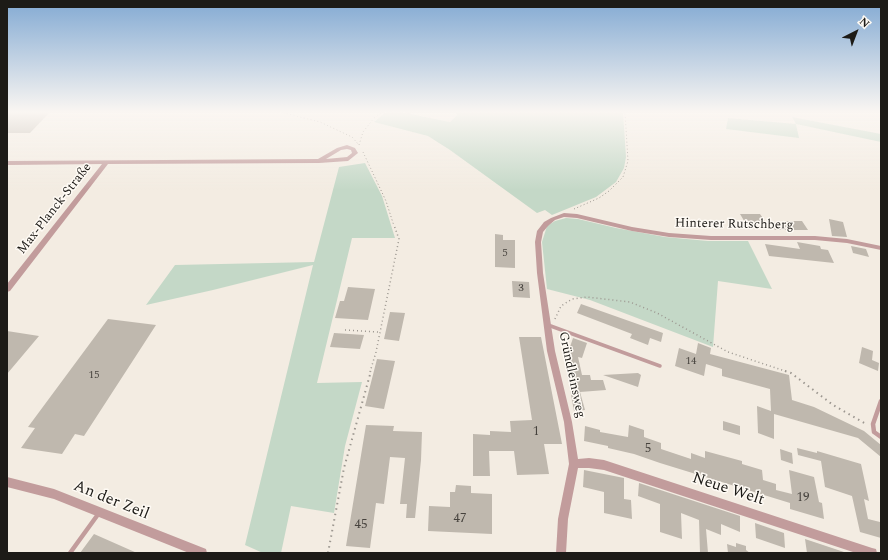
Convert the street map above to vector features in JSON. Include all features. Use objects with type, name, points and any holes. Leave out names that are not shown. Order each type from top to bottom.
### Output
[{"type":"street","points":[[7,163],[318,161],[348,159],[355,153],[353,149],[347,147],[339,149],[318,161]]},
{"type":"street","name":"Max-Planck-Straße","points":[[7,289],[108,162]]},
{"type":"street","name":"Hinterer Rutschberg","points":[[564,215],[577,216],[632,229],[669,235],[711,238],[815,238],[847,241],[881,248]]},
{"type":"street","name":"Gründleinsweg","points":[[561,553],[564,519],[574,464],[568,422],[551,351],[538,242],[540,231],[546,224],[553,219],[564,215]]},
{"type":"street","name":"Neue Welt","points":[[574,464],[589,462],[604,465],[872,553]]},
{"type":"street","name":"An der Zeil","points":[[7,482],[54,494],[202,553]]},
{"type":"lane","points":[[547,323],[660,366]]},
{"type":"lane","points":[[881,401],[873,424],[874,432],[881,437]]},
{"type":"lane","points":[[70,553],[100,512]]},
{"type":"path","points":[[353,138],[359,145],[361,138]]},
{"type":"path","points":[[564,215],[599,198],[609,191],[623,177],[628,161],[627,138]]},
{"type":"path","points":[[328,553],[344,468],[376,352],[399,239],[386,201],[362,152]]},
{"type":"path","points":[[547,323],[555,318],[561,306],[572,299],[588,297],[614,298],[630,302],[658,312],[728,352],[791,373],[833,406],[874,428]]},
{"type":"path","points":[[345,330],[380,332]]},
{"type":"green space","points":[[431,138],[625,138],[626,157],[624,168],[616,182],[596,197],[552,215],[545,210],[537,213]]},
{"type":"green space","points":[[863,138],[881,138],[881,142]]},
{"type":"green space","points":[[365,163],[382,196],[395,238],[352,238],[317,383],[362,382],[345,446],[334,513],[291,506],[281,553],[263,553],[245,545],[313,265],[146,305],[175,265],[314,262],[339,167]]},
{"type":"green space","points":[[566,218],[578,219],[665,237],[708,241],[748,241],[772,289],[718,281],[713,347],[590,300],[547,289],[542,242],[547,226],[555,221]]},
{"type":"building","points":[[740,214],[760,214],[767,224],[746,224]]},
{"type":"building","points":[[829,219],[843,222],[847,237],[832,236]]},
{"type":"building","points":[[782,221],[802,221],[808,230],[775,230],[770,222],[783,222]]},
{"type":"building","points":[[495,234],[503,235],[503,240],[515,240],[515,268],[495,267]]},
{"type":"building","points":[[797,242],[820,246],[821,249],[828,250],[834,263],[769,256],[765,244],[800,249]]},
{"type":"building","points":[[851,246],[866,249],[869,257],[853,253]]},
{"type":"building","points":[[512,281],[529,282],[530,298],[513,297]]},
{"type":"building","points":[[348,287],[375,289],[368,320],[335,318],[340,301],[344,301]]},
{"type":"building","points":[[581,304],[663,333],[661,342],[650,338],[648,345],[630,338],[632,334],[577,313]]},
{"type":"building","points":[[390,312],[405,313],[399,341],[384,339]]},
{"type":"building","points":[[108,319],[156,325],[84,436],[75,434],[62,454],[21,448],[35,428],[28,427]]},
{"type":"building","points":[[7,331],[39,336],[7,374]]},
{"type":"building","points":[[334,333],[364,335],[360,349],[330,347]]},
{"type":"building","points":[[519,337],[541,337],[562,444],[544,444],[549,474],[517,475],[514,451],[489,451],[490,476],[473,476],[473,434],[490,435],[490,431],[511,432],[510,421],[532,420]]},
{"type":"building","points":[[573,338],[587,343],[582,358],[578,357],[582,375],[590,375],[591,380],[603,380],[606,390],[580,392],[585,410],[574,411],[565,362]]},
{"type":"building","points":[[698,343],[711,348],[710,354],[789,375],[792,400],[814,407],[864,431],[881,445],[881,457],[858,438],[774,414],[774,439],[758,433],[757,406],[771,411],[770,389],[722,376],[722,369],[706,364],[704,376],[675,366],[679,348],[696,354]]},
{"type":"building","points":[[862,347],[873,351],[872,360],[879,363],[878,371],[859,363]]},
{"type":"building","points":[[377,359],[395,361],[384,409],[365,406]]},
{"type":"building","points":[[638,373],[641,375],[638,387],[603,375]]},
{"type":"building","points":[[723,421],[740,426],[740,435],[723,430]]},
{"type":"building","points":[[366,425],[394,426],[393,431],[422,432],[421,460],[415,518],[406,518],[407,504],[400,504],[405,458],[390,457],[384,504],[376,503],[370,548],[346,546]]},
{"type":"building","points":[[629,425],[644,430],[644,437],[661,443],[661,449],[691,459],[691,453],[705,458],[705,451],[742,461],[742,464],[762,470],[763,480],[776,484],[776,490],[792,494],[789,470],[814,477],[819,502],[822,503],[824,519],[790,509],[790,503],[634,454],[608,448],[608,446],[584,441],[585,426],[600,430],[600,432],[628,437]]},
{"type":"building","points":[[797,448],[817,453],[817,451],[861,464],[869,501],[864,499],[868,519],[880,522],[881,538],[860,532],[852,496],[825,487],[821,461],[798,455]]},
{"type":"building","points":[[780,449],[792,453],[793,464],[781,460]]},
{"type":"building","points":[[584,470],[624,478],[624,499],[631,500],[632,519],[604,513],[604,492],[583,487]]},
{"type":"building","points":[[639,483],[740,516],[740,532],[721,524],[721,535],[706,529],[708,553],[700,553],[699,520],[681,513],[682,539],[660,532],[660,504],[638,496]]},
{"type":"building","points":[[456,485],[471,486],[471,493],[492,494],[492,534],[428,531],[429,506],[450,507],[450,492],[455,492]]},
{"type":"building","points":[[755,523],[784,533],[785,548],[756,538]]},
{"type":"building","points":[[94,534],[137,553],[80,553]]},
{"type":"building","points":[[805,539],[844,552],[807,553]]},
{"type":"building","points":[[736,543],[746,546],[746,550],[750,553],[728,553],[727,544],[736,547]]}]
